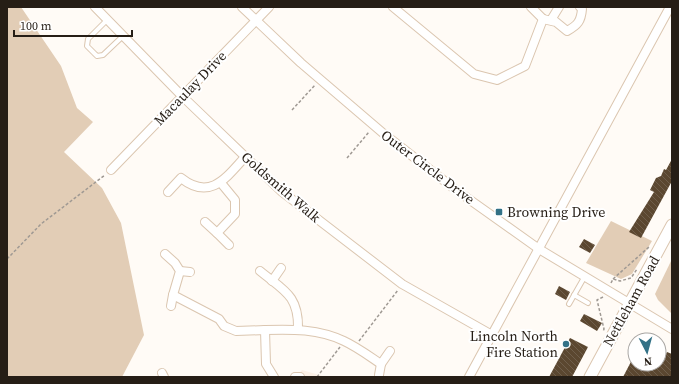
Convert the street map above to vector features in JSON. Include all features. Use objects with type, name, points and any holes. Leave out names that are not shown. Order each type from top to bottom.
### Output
[{"type":"main road","name":"Nettleham Road","points":[[590,377],[672,225]]},
{"type":"street","name":"Goldsmith Walk","points":[[95,7],[182,96],[281,191],[402,284],[492,335]]},
{"type":"street","name":"Outer Circle Drive","points":[[242,7],[320,80],[374,126],[456,190],[539,249],[672,329]]},
{"type":"street","name":"Macaulay Drive","points":[[111,170],[269,7]]},
{"type":"street","points":[[393,7],[474,74],[497,80],[525,66],[540,31],[547,19],[559,7]]},
{"type":"street","points":[[531,7],[567,31],[575,27],[581,19],[582,9],[580,7]]},
{"type":"street","points":[[469,377],[670,7]]},
{"type":"street","points":[[168,192],[181,178],[191,186],[206,187],[221,183],[246,157]]},
{"type":"street","points":[[217,233],[235,214],[235,200],[221,183]]},
{"type":"street","points":[[205,222],[229,245]]},
{"type":"street","points":[[165,254],[175,263],[180,271],[171,306]]},
{"type":"street","points":[[272,281],[281,268]]},
{"type":"street","points":[[180,271],[190,272]]},
{"type":"street","points":[[260,271],[290,296],[298,313],[298,329]]},
{"type":"street","points":[[173,296],[219,319],[224,326],[236,331],[298,329],[332,336],[345,341],[381,364]]},
{"type":"street","points":[[265,330],[266,364],[274,377]]},
{"type":"street","points":[[379,375],[381,364],[390,350]]},
{"type":"street","points":[[295,377],[300,377]]},
{"type":"lane","points":[[107,20],[88,39],[87,46],[97,56],[103,55],[123,36]]},
{"type":"lane","points":[[569,304],[585,276]]},
{"type":"lane","points":[[574,295],[588,303]]},
{"type":"path","points":[[292,110],[320,80]]},
{"type":"path","points":[[347,158],[374,126]]},
{"type":"path","points":[[7,259],[41,224],[111,170]]},
{"type":"path","points":[[613,278],[649,247]]},
{"type":"path","points":[[354,347],[402,284]]},
{"type":"path","points":[[317,377],[345,341]]},
{"type":"shaded area","points":[[7,7],[21,7],[61,66],[77,108],[93,122],[64,152],[102,188],[121,223],[144,335],[122,377],[7,377]]},
{"type":"shaded area","points":[[611,221],[652,241],[632,274],[621,279],[586,263]]},
{"type":"shaded area","points":[[672,259],[672,314],[658,300],[655,294]]},
{"type":"shaded area","points":[[302,370],[326,377],[296,377]]},
{"type":"building","points":[[672,159],[672,181],[641,238],[629,232],[654,192],[650,190],[656,178],[661,176],[664,169],[666,170]]},
{"type":"building","points":[[584,239],[595,245],[590,253],[579,247]]},
{"type":"building","points":[[559,286],[570,292],[566,300],[555,294]]},
{"type":"building","points":[[584,314],[602,323],[597,331],[580,321]]},
{"type":"building","points":[[570,338],[588,347],[572,377],[549,377]]},
{"type":"building","points":[[667,352],[672,354],[672,377],[623,377],[627,369],[627,372],[667,372]]},
{"type":"place","name":"Browning Drive","points":[[499,212]]},
{"type":"place","name":"Lincoln North Fire Station","points":[[566,344]]}]
